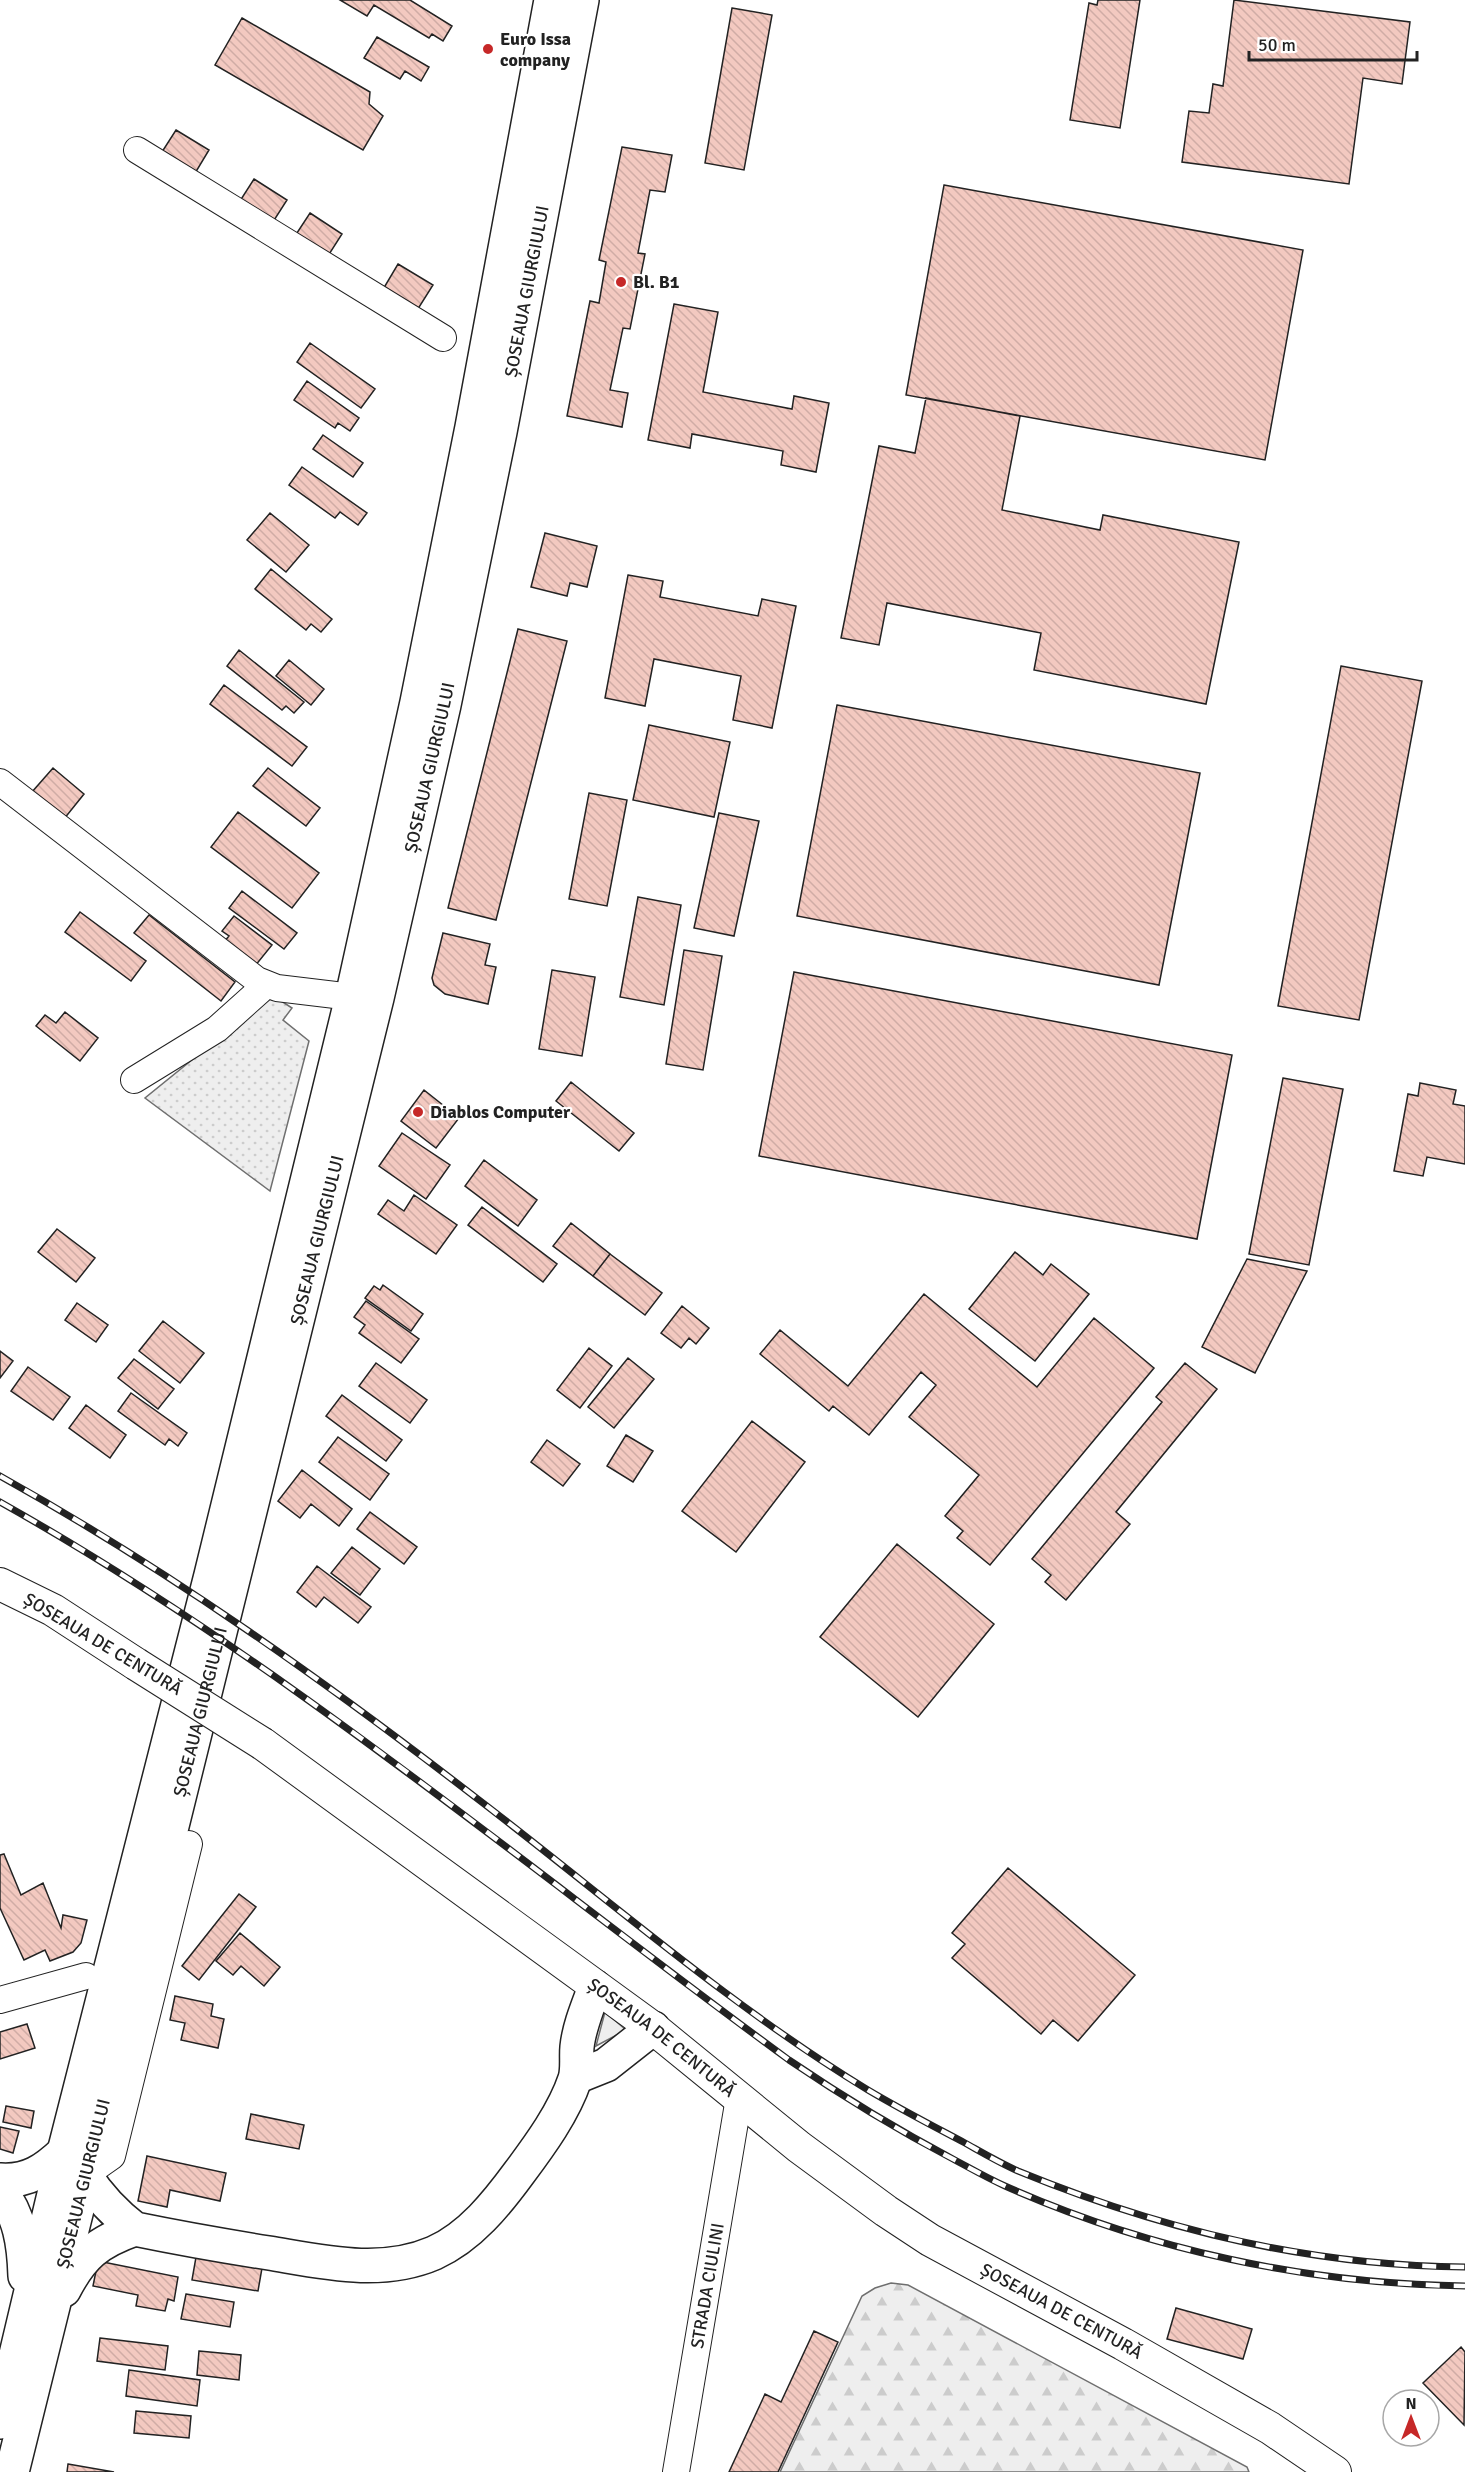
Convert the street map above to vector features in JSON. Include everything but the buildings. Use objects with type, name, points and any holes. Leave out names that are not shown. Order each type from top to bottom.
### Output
[{"type":"highway","name":"ȘOSEAUA GIURGIULUI","points":[[75,2164],[211,1575],[352,997],[417,702],[477,404],[551,0]]},
{"type":"highway","name":"ȘOSEAUA GIURGIULUI","points":[[12,2472],[38,2314],[377,998],[442,717],[500,432],[582,0]]},
{"type":"highway","points":[[0,2180],[26,2178],[75,2164],[100,2199],[135,2229],[334,2264],[377,2266],[406,2262],[435,2253],[461,2237],[484,2215],[508,2188],[547,2132],[576,2077],[577,2046],[595,1987]]},
{"type":"highway","points":[[576,2077],[606,2065],[653,2028]]},
{"type":"highway","points":[[0,2190],[17,2218],[38,2314]]},
{"type":"highway","points":[[38,2314],[81,2261],[99,2245],[135,2229]]},
{"type":"highway","name":"ȘOSEAUA GIURGIULUI","points":[[0,2421],[38,2314]]},
{"type":"main road","name":"ȘOSEAUA DE CENTURĂ","points":[[0,1584],[53,1610],[263,1744],[653,2028],[843,2180],[930,2240],[1123,2344],[1240,2411],[1335,2472]]},
{"type":"street","points":[[136,150],[443,338]]},
{"type":"street","points":[[0,782],[266,986],[352,997]]},
{"type":"street","points":[[134,1080],[217,1029],[266,986]]},
{"type":"street","points":[[75,2164],[112,2156],[189,1844]]},
{"type":"street","points":[[0,2000],[86,1976]]},
{"type":"street","name":"STRADA CIULINI","points":[[676,2472],[739,2098]]},
{"type":"green space","points":[[272,995],[292,1008],[283,1020],[309,1041],[270,1191],[145,1098]]},
{"type":"green space","points":[[605,2012],[626,2030],[596,2046]]},
{"type":"green space","points":[[891,2283],[908,2285],[1247,2467],[1249,2472],[780,2472],[862,2296],[875,2288]]},
{"type":"railway","points":[[0,1476],[125,1550],[305,1670],[479,1800],[767,2023],[880,2097],[992,2158],[1071,2192],[1181,2227],[1237,2240],[1350,2260],[1465,2267]]},
{"type":"railway","points":[[0,1502],[104,1564],[206,1629],[403,1769],[789,2060],[932,2148],[1005,2186],[1060,2209],[1172,2245],[1230,2259],[1347,2279],[1465,2286]]},
{"type":"place","name":"Euro Issa company","points":[[488,49]]},
{"type":"place","name":"Bl. B1","points":[[621,282]]},
{"type":"place","name":"Diablos Computer","points":[[418,1112]]}]
